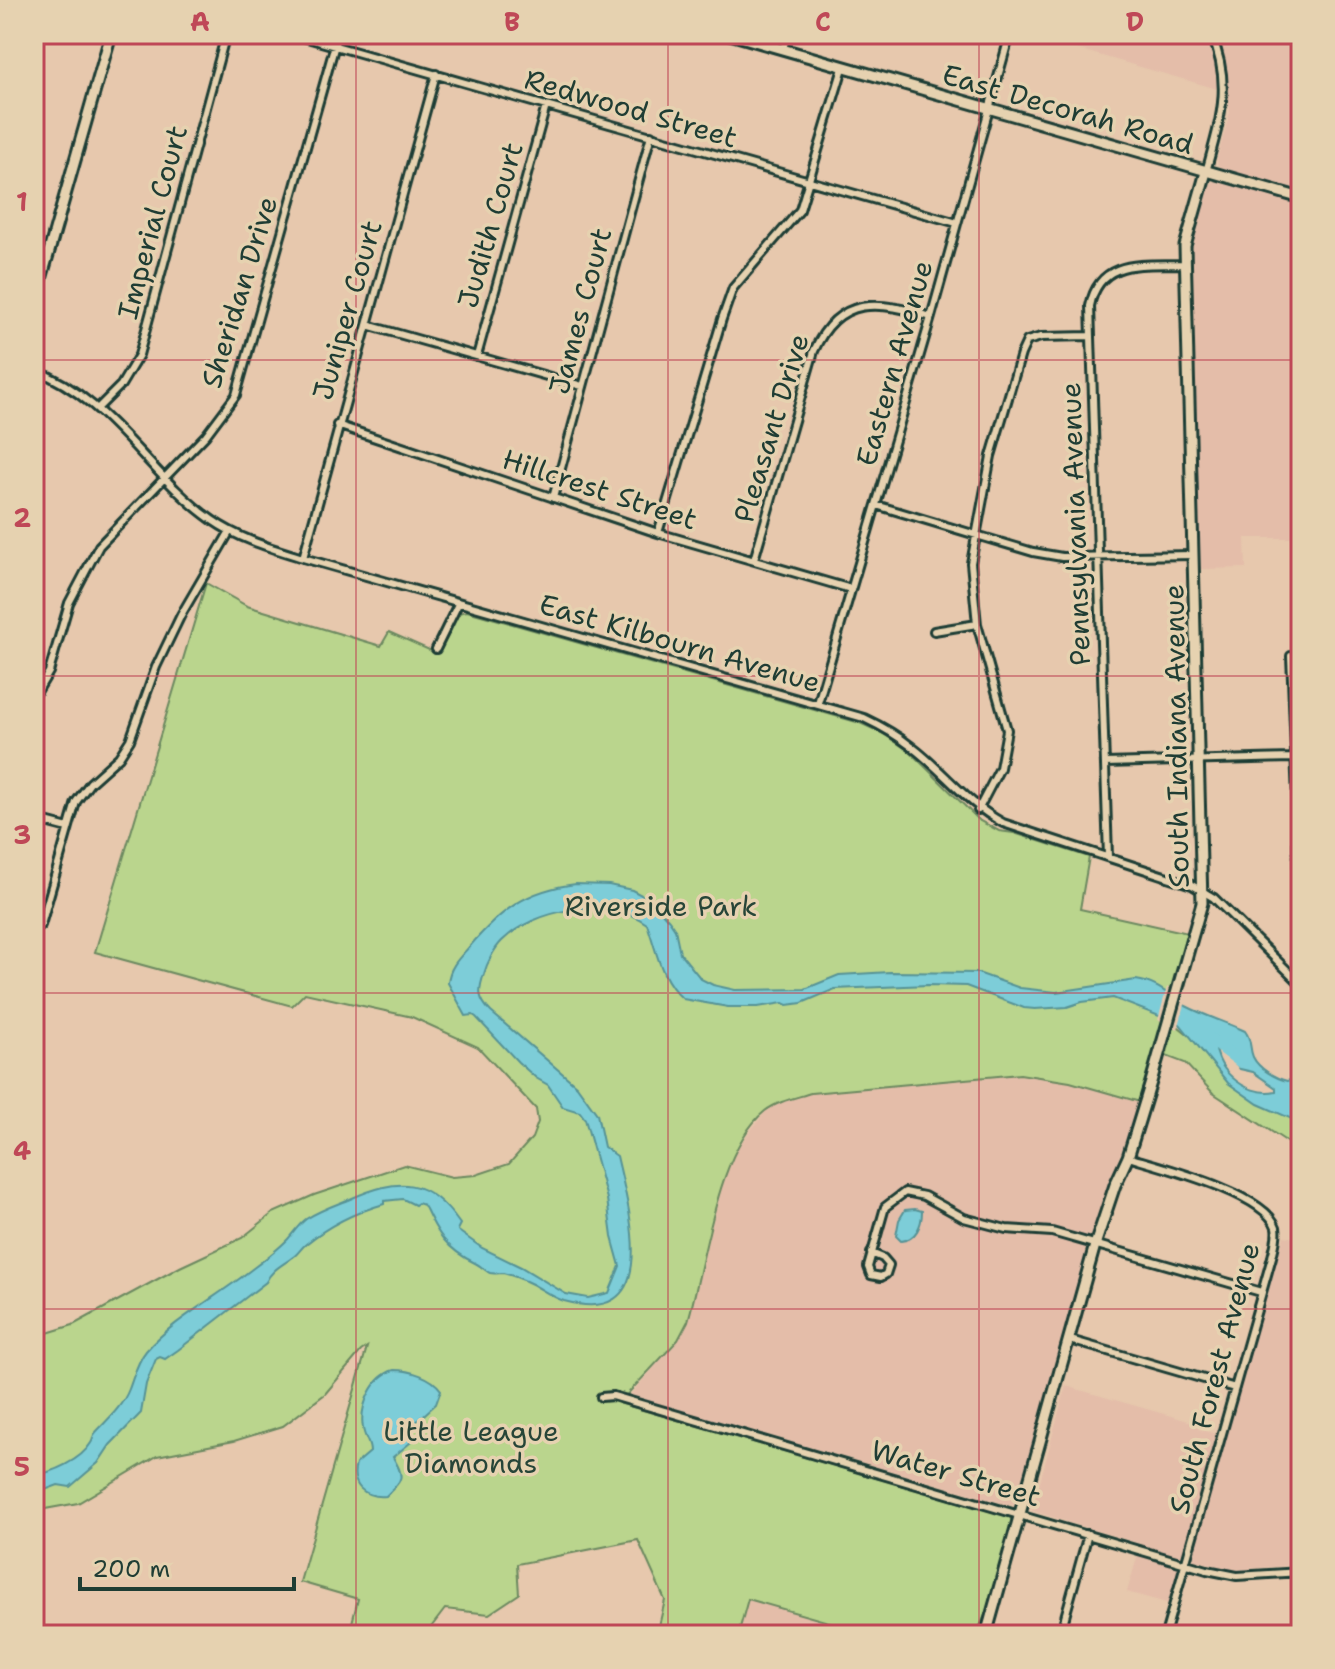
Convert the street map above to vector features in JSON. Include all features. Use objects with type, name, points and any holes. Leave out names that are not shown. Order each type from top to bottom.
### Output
[{"type":"street","points":[[34,304],[111,34]]},
{"type":"street","name":"Imperial Court","points":[[97,409],[121,385],[139,355],[226,34]]},
{"type":"street","name":"Redwood Street","points":[[293,34],[957,223]]},
{"type":"street","name":"Sheridan Drive","points":[[34,697],[49,672],[69,603],[99,546],[206,435],[236,395],[338,34]]},
{"type":"street","name":"East Decorah Road","points":[[730,34],[1301,198]]},
{"type":"street","points":[[783,49],[787,34]]},
{"type":"street","name":"Eastern Avenue","points":[[818,703],[1010,34]]},
{"type":"street","points":[[1206,172],[1219,127],[1225,79],[1211,34]]},
{"type":"street","points":[[658,533],[733,288],[800,210],[843,68]]},
{"type":"street","name":"Juniper Court","points":[[303,558],[337,425],[436,74]]},
{"type":"street","name":"Judith Court","points":[[477,356],[546,106]]},
{"type":"street","name":"James Court","points":[[553,498],[651,135]]},
{"type":"street","name":"South Indiana Avenue","points":[[986,1635],[1095,1245],[1128,1157],[1202,903],[1185,264],[1188,232],[1206,172]]},
{"type":"street","name":"Pennsylvania Avenue","points":[[1108,857],[1097,558],[1092,295],[1108,274],[1135,265],[1185,264]]},
{"type":"street","name":"Pleasant Drive","points":[[754,560],[814,351],[823,330],[840,315],[866,305],[895,306],[931,317]]},
{"type":"street","points":[[367,325],[582,386]]},
{"type":"street","points":[[978,810],[1000,768],[1007,730],[977,624],[971,563],[991,456],[1025,339],[1091,336]]},
{"type":"street","name":"East Kilbourn Avenue","points":[[34,370],[68,386],[97,409],[165,479],[211,520],[230,531],[260,545],[458,604],[864,718],[915,748],[978,810],[1003,823],[1203,891],[1214,898],[1298,981]]},
{"type":"street","name":"Hillcrest Street","points":[[337,425],[658,533],[851,589]]},
{"type":"street","points":[[876,505],[1033,552],[1062,557],[1194,555]]},
{"type":"street","points":[[41,925],[76,802],[90,783],[119,757],[130,740],[156,667],[181,615],[230,531]]},
{"type":"street","points":[[436,649],[458,604]]},
{"type":"street","points":[[934,631],[977,624]]},
{"type":"street","points":[[1291,656],[1293,758],[1299,798],[1298,981]]},
{"type":"street","points":[[1105,763],[1293,758]]},
{"type":"street","points":[[34,819],[68,828]]},
{"type":"street","name":"South Forest Avenue","points":[[1128,1157],[1221,1186],[1257,1205],[1276,1227],[1276,1239],[1165,1635]]},
{"type":"street","points":[[871,1253],[885,1207],[905,1192],[924,1196],[964,1218],[1006,1229],[1052,1232],[1261,1292]]},
{"type":"street","points":[[1070,1340],[1235,1388]]},
{"type":"street","name":"Water Street","points":[[601,1397],[613,1396],[1237,1576],[1299,1572]]},
{"type":"street","points":[[1060,1635],[1088,1534]]},
{"type":"street","points":[[1299,1572],[1299,1635]]},
{"type":"shaded area","points":[[1025,34],[1301,34],[1301,190],[1218,165],[1230,112],[1228,92]]},
{"type":"shaded area","points":[[1214,181],[1301,205],[1301,538],[1245,538],[1246,568],[1200,569],[1192,247],[1209,186]]},
{"type":"shaded area","points":[[1020,1074],[1070,1082],[1140,1102],[1101,1206],[1016,1504],[1009,1505],[630,1395],[678,1340],[688,1321],[723,1181],[737,1148],[766,1111],[783,1101],[811,1094]]},
{"type":"shaded area","points":[[1301,1209],[1301,1565],[1234,1570],[1183,1557],[1170,1604],[1127,1592],[1141,1544],[1032,1511],[1066,1386],[1199,1424],[1198,1429],[1226,1437],[1284,1236],[1294,1238]]},
{"type":"shaded area","points":[[748,1599],[874,1635],[738,1635]]},
{"type":"green space","name":"Riverside Park","points":[[206,583],[247,606],[381,646],[389,632],[436,653],[447,638],[458,613],[467,611],[860,723],[909,751],[980,821],[999,831],[1089,857],[1080,909],[1188,933],[1140,1102],[1070,1082],[1020,1074],[811,1093],[781,1102],[765,1111],[735,1152],[724,1179],[688,1321],[678,1340],[619,1403],[1010,1517],[1012,1521],[986,1613],[976,1635],[874,1635],[748,1599],[738,1635],[657,1635],[665,1600],[638,1540],[517,1564],[519,1594],[489,1614],[445,1609],[425,1635],[349,1635],[358,1599],[300,1582],[367,1347],[325,1394],[283,1426],[234,1441],[157,1456],[78,1503],[34,1511],[34,1337],[73,1325],[180,1267],[242,1238],[273,1213],[314,1195],[404,1165],[452,1177],[476,1175],[509,1164],[532,1138],[538,1122],[536,1109],[478,1047],[412,1017],[305,993],[292,1006],[95,952]]},
{"type":"green space","points":[[1175,1024],[1199,1043],[1240,1088],[1301,1117],[1301,1151],[1213,1093],[1185,1063],[1166,1056]]},
{"type":"water","points":[[609,885],[632,890],[651,900],[675,929],[680,953],[701,979],[735,990],[805,989],[839,975],[890,972],[978,973],[1020,988],[1056,992],[1136,980],[1144,982],[1193,1010],[1245,1031],[1253,1057],[1277,1078],[1287,1081],[1301,1077],[1301,1126],[1258,1104],[1228,1083],[1180,1024],[1113,998],[1067,1007],[1035,1009],[1024,1008],[966,986],[928,985],[835,989],[802,1003],[728,1007],[683,999],[664,974],[647,924],[631,915],[593,908],[552,914],[516,930],[499,944],[485,970],[480,994],[491,1012],[577,1086],[597,1114],[604,1147],[617,1156],[628,1205],[632,1259],[628,1281],[616,1298],[595,1305],[564,1301],[518,1278],[490,1273],[450,1246],[438,1232],[424,1205],[415,1205],[403,1199],[384,1201],[384,1204],[343,1220],[315,1237],[275,1270],[266,1282],[178,1350],[165,1359],[156,1359],[146,1384],[141,1413],[110,1445],[98,1463],[70,1487],[58,1485],[34,1494],[34,1475],[66,1465],[86,1449],[123,1401],[140,1360],[156,1340],[270,1255],[306,1219],[368,1192],[398,1185],[424,1190],[448,1209],[460,1224],[457,1230],[482,1248],[566,1294],[588,1298],[609,1293],[620,1266],[607,1199],[585,1119],[580,1112],[563,1107],[548,1085],[518,1062],[476,1017],[466,1016],[448,983],[456,963],[493,922],[529,896],[559,887]],"holes":[[[1216,1038],[1240,1069],[1253,1072],[1276,1091],[1253,1090],[1232,1078],[1219,1059]]]},
{"type":"water","points":[[905,1210],[922,1211],[919,1226],[911,1238],[901,1241],[896,1236],[899,1220]]},
{"type":"water","points":[[394,1370],[420,1375],[441,1390],[436,1404],[415,1423],[410,1443],[393,1457],[401,1474],[399,1482],[386,1496],[371,1495],[360,1489],[355,1478],[356,1464],[370,1452],[363,1428],[363,1410],[374,1385]]},
{"type":"pier","points":[[1167,987],[1186,1001],[1178,1029],[1158,1020]]},
{"type":"waterway","points":[[1205,1035],[1241,1062]]},
{"type":"waterway","points":[[429,1201],[456,1238]]},
{"type":"park label","name":"Little League Diamonds","points":[[471,1447]]}]
